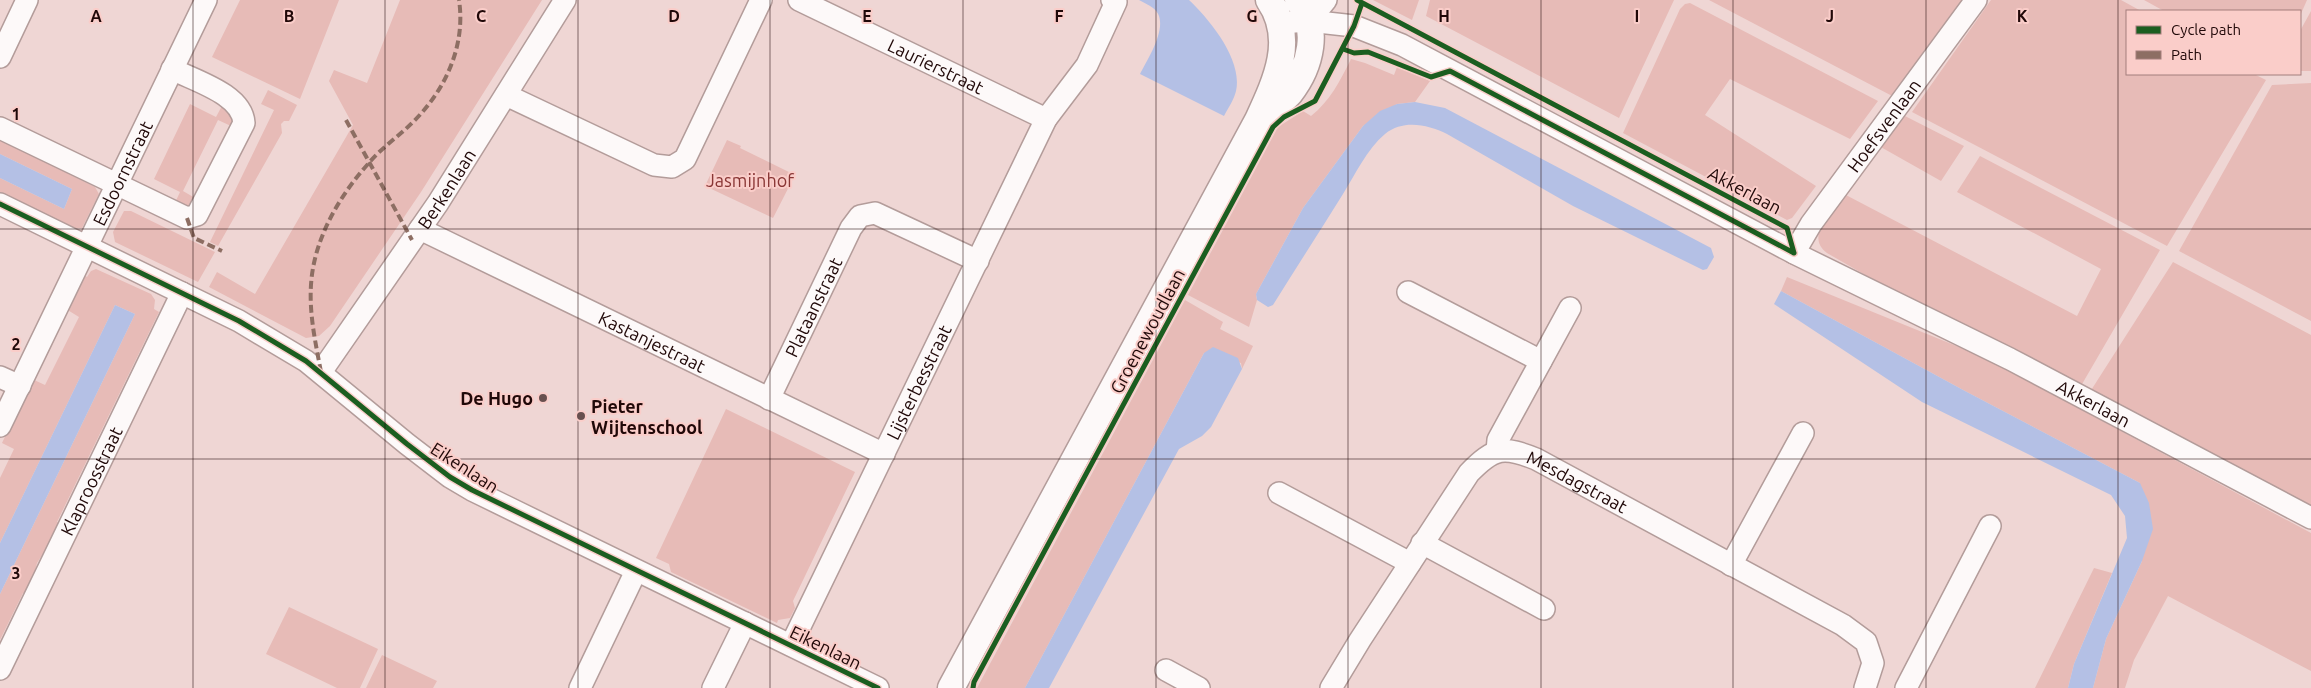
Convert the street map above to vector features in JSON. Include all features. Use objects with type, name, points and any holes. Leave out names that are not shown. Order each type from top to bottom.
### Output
[{"type":"street","points":[[0,57],[27,0]]},
{"type":"street","name":"Esdoornstraat","points":[[0,426],[206,0]]},
{"type":"street","name":"Berkenlaan","points":[[321,372],[420,229],[565,0]]},
{"type":"street","points":[[506,95],[654,165],[672,167],[685,158],[761,0]]},
{"type":"street","name":"Laurierstraat","points":[[799,0],[1046,119]]},
{"type":"street","name":"Lijsterbesstraat","points":[[791,645],[1046,119],[1087,65],[1116,2],[1112,0]]},
{"type":"street","points":[[1303,10],[1326,0]]},
{"type":"street","name":"Hoefsvenlaan","points":[[1794,253],[1811,224],[1976,0]]},
{"type":"street","name":"Akkerlaan","points":[[1275,11],[1303,10],[1354,26],[1402,45],[1794,253],[2010,359],[2311,518]]},
{"type":"street","name":"Groenewoudlaan","points":[[1258,120],[1290,93],[1310,54],[1312,37],[1303,10]]},
{"type":"street","name":"Groenewoudlaan","points":[[951,688],[1258,120],[1274,85],[1283,51],[1275,11]]},
{"type":"street","points":[[0,128],[187,218],[197,215],[244,123],[244,113],[232,99],[172,69]]},
{"type":"street","name":"Eikenlaan","points":[[0,204],[239,321],[321,372],[450,477],[501,506],[878,688]]},
{"type":"street","name":"Plataanstraat","points":[[769,398],[851,228],[860,216],[875,213],[978,261]]},
{"type":"street","name":"Kastanjestraat","points":[[420,229],[884,454]]},
{"type":"street","points":[[1408,292],[1541,361]]},
{"type":"street","name":"Klaproosstraat","points":[[0,669],[182,293]]},
{"type":"street","points":[[1331,688],[1422,543],[1470,472],[1497,450],[1498,440],[1570,308]]},
{"type":"street","points":[[0,377],[20,386]]},
{"type":"street","points":[[1731,565],[1803,433]]},
{"type":"street","name":"Mesdagstraat","points":[[1497,450],[1515,451],[1536,460],[1843,625],[1866,642],[1873,663],[1870,686]]},
{"type":"street","points":[[1280,493],[1410,563]]},
{"type":"street","points":[[1906,688],[1990,526]]},
{"type":"street","points":[[1422,543],[1544,608]]},
{"type":"street","points":[[580,688],[636,571]]},
{"type":"street","points":[[713,688],[745,623]]},
{"type":"street","points":[[1166,670],[1199,688]]},
{"type":"green space","points":[[240,0],[339,0],[300,99],[212,57]]},
{"type":"green space","points":[[400,0],[542,0],[421,192],[330,326],[319,336],[306,338],[209,287],[217,272],[255,294],[353,125],[329,81],[334,70],[367,83]]},
{"type":"green space","points":[[1373,0],[1419,0],[1412,20]]},
{"type":"green space","points":[[1430,0],[1674,0],[1619,118],[1426,16]]},
{"type":"green space","points":[[1709,0],[1967,0],[1896,98]]},
{"type":"green space","points":[[1991,0],[2121,0],[2139,10],[2126,10],[2126,75],[2256,75],[2266,80],[2167,246],[1912,112]]},
{"type":"green space","points":[[2144,0],[2307,0],[2301,14],[2301,10],[2162,10]]},
{"type":"green space","points":[[1690,3],[1878,101],[1850,139],[1730,79],[1705,115],[1816,186],[1792,218],[1787,220],[1623,133],[1680,9],[1685,4]]},
{"type":"green space","points":[[2311,11],[2311,71],[2301,71],[2301,29]]},
{"type":"green space","points":[[1351,59],[1394,75],[1397,67],[1430,81],[1415,102],[1397,104],[1363,126],[1303,208],[1256,294],[1257,300],[1249,327],[1188,295],[1278,127],[1303,111],[1311,116],[1318,110],[1334,90]]},
{"type":"green space","points":[[2311,83],[2311,321],[2179,251],[2272,85]]},
{"type":"green space","points":[[268,90],[297,105],[289,121],[284,121],[281,124],[282,133],[218,246],[210,242],[274,110],[261,104]]},
{"type":"green space","points":[[190,104],[216,117],[223,104],[230,114],[232,123],[231,126],[218,120],[183,191],[195,198],[187,207],[174,205],[180,192],[154,179]]},
{"type":"green space","points":[[1901,114],[1964,146],[1941,181],[1879,146]]},
{"type":"green space","points":[[0,139],[95,187],[99,194],[82,228],[67,228],[0,195],[0,178],[64,209],[72,189],[0,154]]},
{"type":"green space","name":"Jasmijnhof","points":[[727,140],[795,175],[773,218],[705,186]]},
{"type":"green space","points":[[1980,156],[2160,250],[2078,391],[1921,307],[1827,253],[1818,239],[1823,223],[1844,194],[2077,316],[2101,269],[1957,192]]},
{"type":"green space","points":[[124,211],[131,211],[215,252],[198,282],[115,242],[113,232]]},
{"type":"green space","points":[[2173,262],[2311,335],[2311,514],[2088,395]]},
{"type":"green space","points":[[96,269],[151,294],[155,300],[154,309],[159,312],[57,522],[62,524],[37,563],[29,595],[23,593],[0,640],[0,594],[135,314],[115,305],[0,543],[0,478],[14,449],[2,443],[32,379],[45,385],[79,317],[66,309],[82,274],[87,277],[91,271]]},
{"type":"green space","points":[[1787,277],[1981,356],[2311,533],[2311,671],[2168,596],[2134,660],[2125,688],[2093,688],[2106,639],[2142,561],[2140,483],[1781,291]]},
{"type":"green space","points":[[1185,300],[1223,322],[1220,329],[1253,346],[1242,369],[1241,363],[1204,353],[1025,688],[977,688]]},
{"type":"green space","points":[[726,409],[855,472],[793,601],[795,608],[790,618],[778,620],[777,623],[671,572],[669,564],[656,558]]},
{"type":"green space","points":[[2094,568],[2112,573],[2074,664],[2068,688],[2035,688]]},
{"type":"green space","points":[[289,607],[378,649],[360,688],[337,688],[266,654]]},
{"type":"green space","points":[[382,655],[437,681],[433,688],[366,688]]},
{"type":"water","points":[[1139,0],[1189,0],[1215,29],[1230,54],[1237,79],[1235,94],[1224,116],[1140,74],[1157,40],[1160,22],[1158,14],[1153,8]]},
{"type":"water","points":[[1415,102],[1445,108],[1711,248],[1714,257],[1707,269],[1703,270],[1573,206],[1447,134],[1424,126],[1408,125],[1392,129],[1373,147],[1273,305],[1268,307],[1257,300],[1256,294],[1303,208],[1363,126],[1380,111],[1397,104]]},
{"type":"water","points":[[0,154],[72,189],[64,209],[0,178]]},
{"type":"water","points":[[1781,291],[2140,483],[2149,503],[2153,529],[2142,561],[2106,639],[2093,688],[2068,688],[2074,664],[2127,538],[2125,516],[2111,495],[1922,402],[1774,304]]},
{"type":"water","points":[[115,305],[135,314],[0,594],[0,543]]},
{"type":"water","points":[[1213,347],[1238,358],[1242,369],[1211,427],[1202,436],[1179,449],[1049,688],[1025,688],[1204,353]]},
{"type":"marked path","points":[[321,372],[312,318],[311,290],[314,263],[322,236],[350,186],[373,158],[424,110],[443,82],[456,51],[459,34],[459,0]]},
{"type":"marked path","points":[[346,120],[412,240]]},
{"type":"marked path","points":[[187,218],[194,238],[222,251]]},
{"type":"cycle path","points":[[1357,0],[1787,228],[1794,253]]},
{"type":"cycle path","points":[[973,688],[974,682],[1273,127],[1284,117],[1315,101],[1354,26],[1362,3]]},
{"type":"cycle path","points":[[1343,49],[1354,53],[1368,52],[1431,77],[1450,71],[1794,253]]},
{"type":"cycle path","points":[[0,204],[239,321],[306,361],[407,444],[450,477],[472,490],[878,688]]},
{"type":"place","name":"De Hugo","points":[[543,398]]},
{"type":"place","name":"Pieter Wijtenschool","points":[[581,416]]}]
